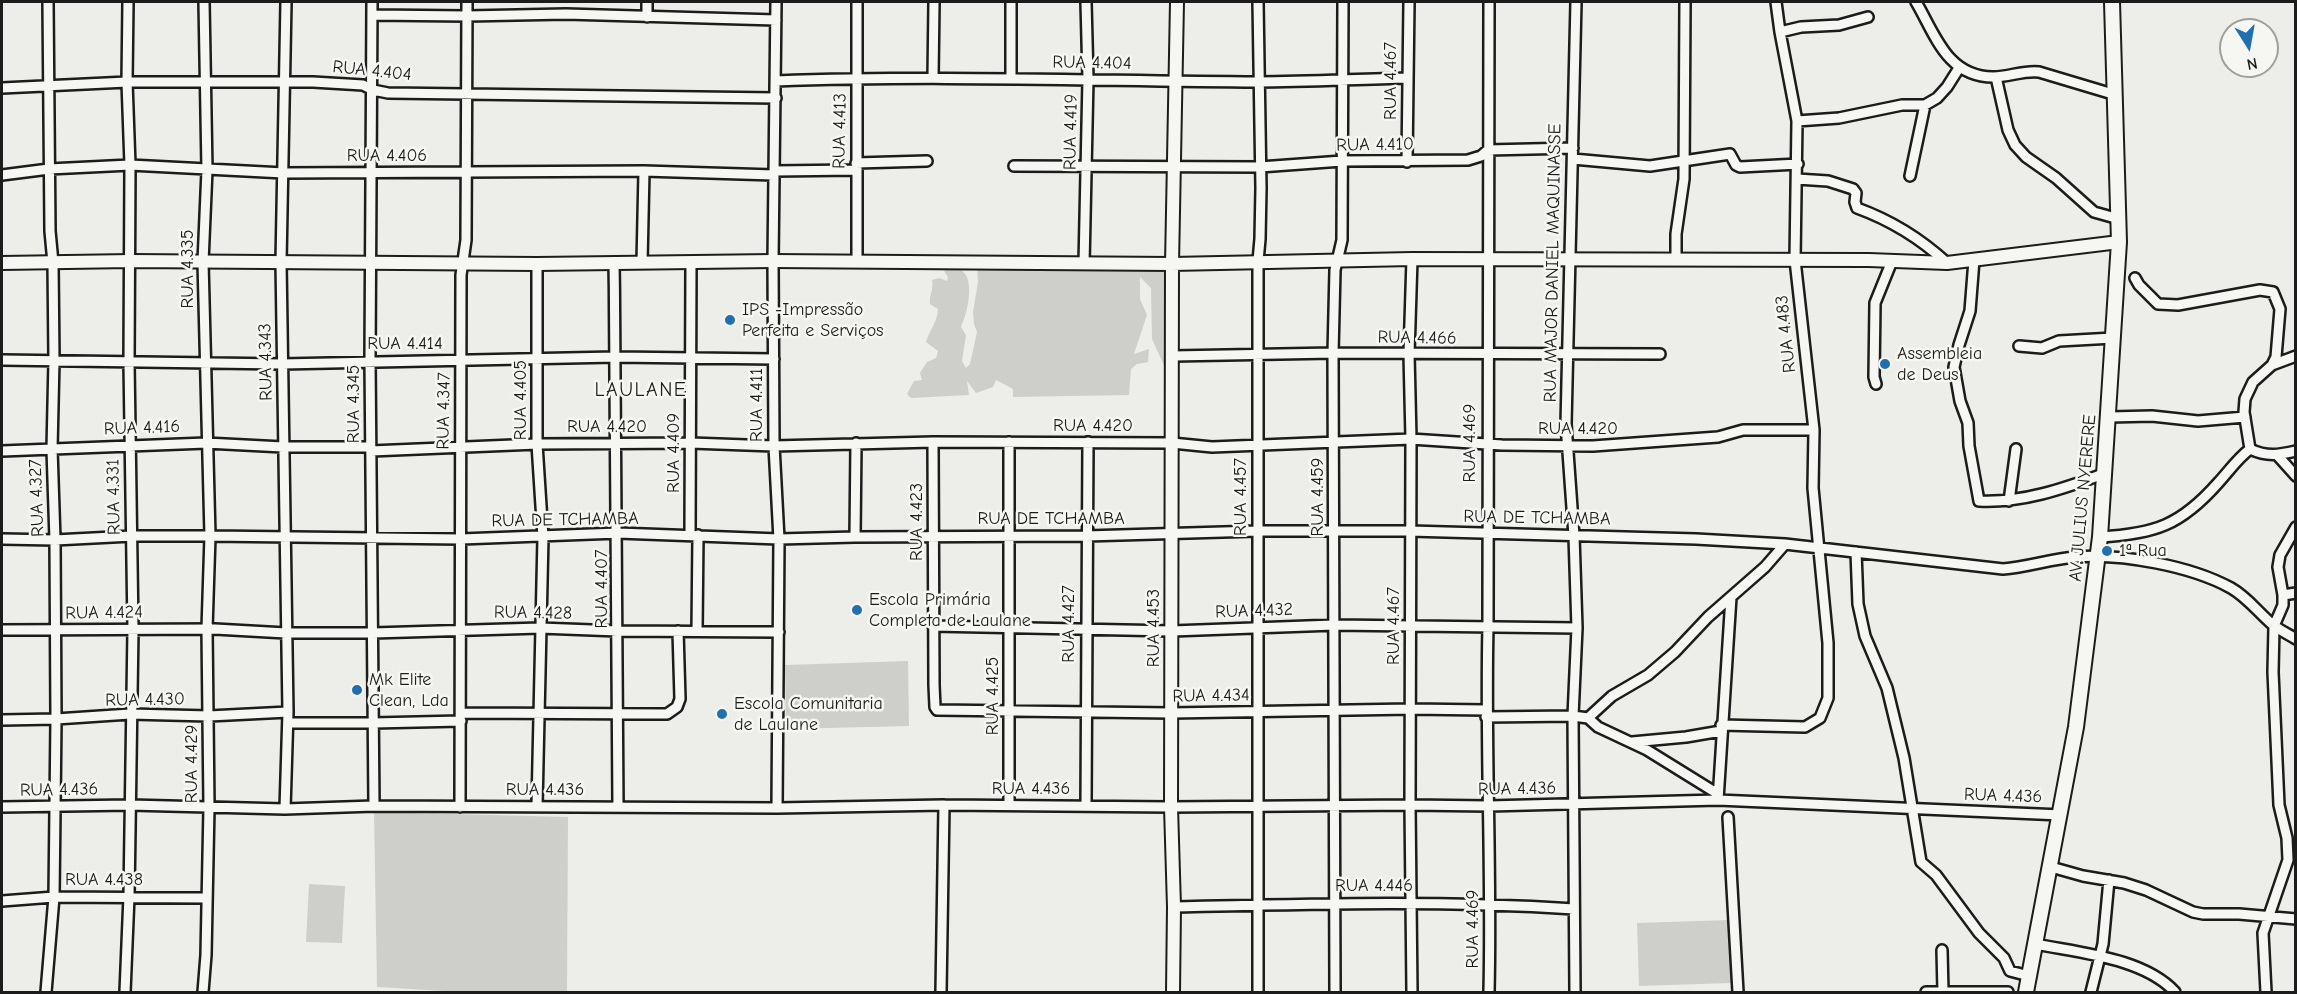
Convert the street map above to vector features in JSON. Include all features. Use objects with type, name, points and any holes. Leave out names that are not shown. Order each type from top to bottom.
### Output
[{"type":"main road","name":"AV. JULIUS NYERERE","points":[[2026,993],[2076,727],[2100,537],[2119,242],[2112,2]]},
{"type":"street","name":"RUA 4.327","points":[[46,993],[54,897],[56,719],[52,449],[53,263],[50,231],[48,2]]},
{"type":"street","name":"RUA 4.331","points":[[125,993],[129,896],[133,628],[129,363],[128,2]]},
{"type":"street","name":"RUA 4.335","points":[[204,2],[207,170],[203,262],[210,536]]},
{"type":"street","name":"RUA 4.343","points":[[285,809],[288,712],[281,262],[286,2]]},
{"type":"street","name":"RUA 4.345","points":[[372,2],[370,361],[374,806]]},
{"type":"street","name":"RUA 4.347","points":[[460,807],[461,262],[465,240],[467,2]]},
{"type":"street","points":[[647,2],[647,17]]},
{"type":"street","name":"RUA 4.411","points":[[776,2],[773,261],[774,446],[779,539],[777,808]]},
{"type":"street","name":"RUA 4.413","points":[[857,2],[857,261]]},
{"type":"street","points":[[933,78],[934,2]]},
{"type":"street","points":[[1011,2],[1011,78]]},
{"type":"street","name":"RUA 4.419","points":[[1084,264],[1088,79],[1086,2]]},
{"type":"street","name":"RUA 4.453","points":[[1173,993],[1172,264],[1177,2]]},
{"type":"street","name":"RUA 4.457","points":[[1258,2],[1260,167],[1260,239],[1257,261],[1258,993]]},
{"type":"street","name":"RUA 4.459","points":[[1335,993],[1333,353],[1337,260],[1342,240],[1343,2]]},
{"type":"street","name":"RUA 4.467","points":[[1407,162],[1409,2]]},
{"type":"street","name":"RUA 4.469","points":[[1489,2],[1486,443],[1489,993]]},
{"type":"street","name":"RUA MAJOR DANIEL MAQUINASSE","points":[[1575,2],[1574,148],[1566,352],[1567,446],[1574,536],[1577,628],[1573,716],[1575,993]]},
{"type":"street","points":[[1676,260],[1684,178],[1685,2]]},
{"type":"street","name":"RUA 4.483","points":[[1721,728],[1805,727],[1820,718],[1828,698],[1829,664],[1813,488],[1814,430],[1796,260],[1797,121],[1776,2]]},
{"type":"street","points":[[1916,2],[1939,45],[1959,68],[1979,76],[1996,77],[2039,72],[2116,95]]},
{"type":"street","points":[[372,15],[467,16],[537,13],[776,20]]},
{"type":"street","points":[[1780,32],[1801,27],[1839,25],[1868,17]]},
{"type":"street","points":[[1797,121],[1839,118],[1902,105],[1925,105],[1937,98],[1959,68]]},
{"type":"street","points":[[1996,77],[2008,130],[2014,145],[2026,158],[2047,171],[2094,212],[2119,219]]},
{"type":"street","name":"RUA 4.404","points":[[776,81],[857,78],[1011,78],[1259,82],[1407,78]]},
{"type":"street","name":"RUA 4.404","points":[[2,88],[127,82],[285,82],[363,85],[388,93],[776,98]]},
{"type":"street","points":[[1910,176],[1925,105]]},
{"type":"street","name":"RUA 4.410","points":[[1014,166],[1260,167],[1342,161],[1468,160],[1481,156],[1488,150],[1574,148]]},
{"type":"street","points":[[1573,159],[1650,166],[1730,154],[1736,165],[1740,167],[1798,164]]},
{"type":"street","name":"RUA 4.406","points":[[2,174],[129,165],[284,173],[644,171],[774,173],[927,161]]},
{"type":"street","points":[[642,263],[644,171]]},
{"type":"street","points":[[1797,178],[1828,181],[1853,189],[1856,193],[1857,208],[1880,216],[1915,237],[1947,263]]},
{"type":"street","points":[[2,263],[130,261],[537,264],[857,261],[1172,264],[1412,259],[1796,260],[1947,263],[2119,242]]},
{"type":"street","name":"RUA 4.467","points":[[1412,259],[1409,354],[1412,993]]},
{"type":"street","points":[[1974,260],[1970,311],[1956,357],[1955,379],[1968,423],[1969,446],[1979,501],[2009,501],[2053,491],[2103,474]]},
{"type":"street","points":[[1876,384],[1874,377],[1875,303],[1892,261]]},
{"type":"street","name":"RUA 4.409","points":[[691,262],[691,443],[697,632]]},
{"type":"street","name":"RUA 4.407","points":[[614,263],[618,533],[618,807]]},
{"type":"street","name":"RUA 4.405","points":[[537,264],[537,444],[543,537],[537,806]]},
{"type":"street","points":[[2135,278],[2158,304],[2178,305],[2260,290],[2273,292],[2280,309],[2277,350],[2272,365]]},
{"type":"street","points":[[2019,346],[2042,348],[2059,341],[2113,338]]},
{"type":"street","name":"RUA 4.466","points":[[1173,356],[1333,353],[1488,355],[1566,352],[1660,354]]},
{"type":"street","points":[[2250,449],[2244,405],[2247,391],[2253,382],[2272,365],[2295,356]]},
{"type":"street","name":"RUA 4.414","points":[[2,360],[282,364],[615,357],[774,359]]},
{"type":"street","points":[[2109,417],[2152,416],[2198,421],[2245,417]]},
{"type":"street","name":"RUA 4.420","points":[[371,449],[615,443],[774,446],[933,442],[1172,443],[1212,447],[1335,440],[1411,439],[1567,446],[1629,445],[1718,437],[1743,430],[1814,430]]},
{"type":"street","name":"RUA 4.423","points":[[933,442],[933,626],[935,707],[937,710]]},
{"type":"street","name":"RUA 4.425","points":[[1009,442],[1009,805]]},
{"type":"street","name":"RUA 4.427","points":[[1086,805],[1088,442]]},
{"type":"street","name":"RUA 4.416","points":[[2,451],[206,443],[371,449]]},
{"type":"street","points":[[855,537],[856,443]]},
{"type":"street","points":[[2009,501],[2016,449]]},
{"type":"street","points":[[2250,449],[2265,455],[2278,456],[2295,451]]},
{"type":"street","points":[[2100,537],[2140,532],[2184,516],[2216,486],[2240,456],[2250,449]]},
{"type":"street","points":[[2278,456],[2295,476]]},
{"type":"street","points":[[2266,993],[2263,933],[2288,860],[2278,805],[2273,695],[2274,626],[2283,605],[2278,567],[2280,555],[2295,527]]},
{"type":"street","name":"RUA DE TCHAMBA","points":[[2,539],[55,540],[132,536],[461,538],[618,533],[779,539],[1086,536],[1257,531],[1410,531],[1684,538],[1818,546],[2003,569],[2066,558],[2098,556],[2150,561],[2221,583],[2245,597],[2274,626],[2295,639]]},
{"type":"street","name":"RUA 4.429","points":[[203,993],[209,807],[207,629],[210,536]]},
{"type":"street","points":[[1718,797],[1668,761],[1598,727],[1588,717],[1612,696],[1647,675],[1765,567],[1785,544]]},
{"type":"street","points":[[1856,552],[1856,591],[1865,636],[1887,688],[1905,758],[1921,862],[1936,875],[1980,933],[2004,957],[2010,971],[2030,976]]},
{"type":"street","points":[[2283,595],[2295,593]]},
{"type":"street","points":[[1718,797],[1731,597]]},
{"type":"street","name":"RUA 4.432","points":[[933,626],[1172,631],[1334,625],[1577,628]]},
{"type":"street","name":"RUA 4.424","points":[[2,630],[133,628],[286,633]]},
{"type":"street","name":"RUA 4.428","points":[[286,633],[540,628],[618,632],[779,632]]},
{"type":"street","points":[[288,723],[373,723],[538,713],[667,714],[677,707],[680,699],[678,631]]},
{"type":"street","name":"RUA 4.434","points":[[937,710],[1172,713],[1411,709],[1588,717]]},
{"type":"street","name":"RUA 4.430","points":[[2,720],[130,714],[209,716],[288,712]]},
{"type":"street","points":[[1632,742],[1686,737],[1721,728]]},
{"type":"street","name":"RUA 4.436","points":[[2,807],[130,805],[285,809],[374,806],[777,808],[944,805],[1489,806],[1573,805],[1718,797],[2061,815]]},
{"type":"street","points":[[941,993],[944,805]]},
{"type":"street","points":[[1728,817],[1738,993]]},
{"type":"street","points":[[2051,867],[2124,883],[2146,890],[2193,912],[2295,919]]},
{"type":"street","points":[[2091,993],[2101,956],[2109,880]]},
{"type":"street","name":"RUA 4.438","points":[[2,901],[54,897],[206,898]]},
{"type":"street","name":"RUA 4.446","points":[[1174,907],[1412,902],[1489,903],[1574,909]]},
{"type":"street","points":[[2036,944],[2101,956],[2156,976],[2165,981],[2175,993]]},
{"type":"street","points":[[1942,950],[1943,992]]},
{"type":"street","points":[[1926,993],[2008,993]]},
{"type":"shaded area","points":[[951,267],[966,274],[968,281],[968,306],[961,327],[966,335],[962,361],[966,368],[970,364],[977,332],[973,312],[978,282],[977,267],[1172,267],[1170,368],[1166,370],[1152,339],[1151,288],[1140,277],[1140,299],[1147,315],[1134,354],[1149,349],[1148,362],[1137,364],[1131,369],[1129,395],[1013,397],[1013,389],[996,380],[993,387],[976,393],[967,381],[969,395],[911,398],[907,394],[914,381],[922,380],[920,373],[927,362],[936,358],[938,351],[926,342],[938,309],[930,304],[932,280],[939,278],[947,281],[948,277],[944,271]]},
{"type":"shaded area","points":[[908,661],[909,726],[786,729],[785,665]]},
{"type":"shaded area","points":[[374,812],[568,817],[567,992],[461,992],[377,987]]},
{"type":"shaded area","points":[[309,884],[345,886],[342,943],[306,942]]},
{"type":"shaded area","points":[[1729,920],[1731,983],[1639,986],[1637,923]]},
{"type":"place","name":"IPS -Impressão Perfeita e Serviços","points":[[730,320]]},
{"type":"place","name":"Assembleia de Deus","points":[[1885,364]]},
{"type":"place","name":"1ª Rua","points":[[2107,551]]},
{"type":"place","name":"Escola Primária Completa de Laulane","points":[[857,610]]},
{"type":"place","name":"Mk Elite Clean, Lda","points":[[357,690]]},
{"type":"place","name":"Escola Comunitaria de Laulane","points":[[722,714]]},
{"type":"district","name":"LAULANE","points":[[641,390]]}]
